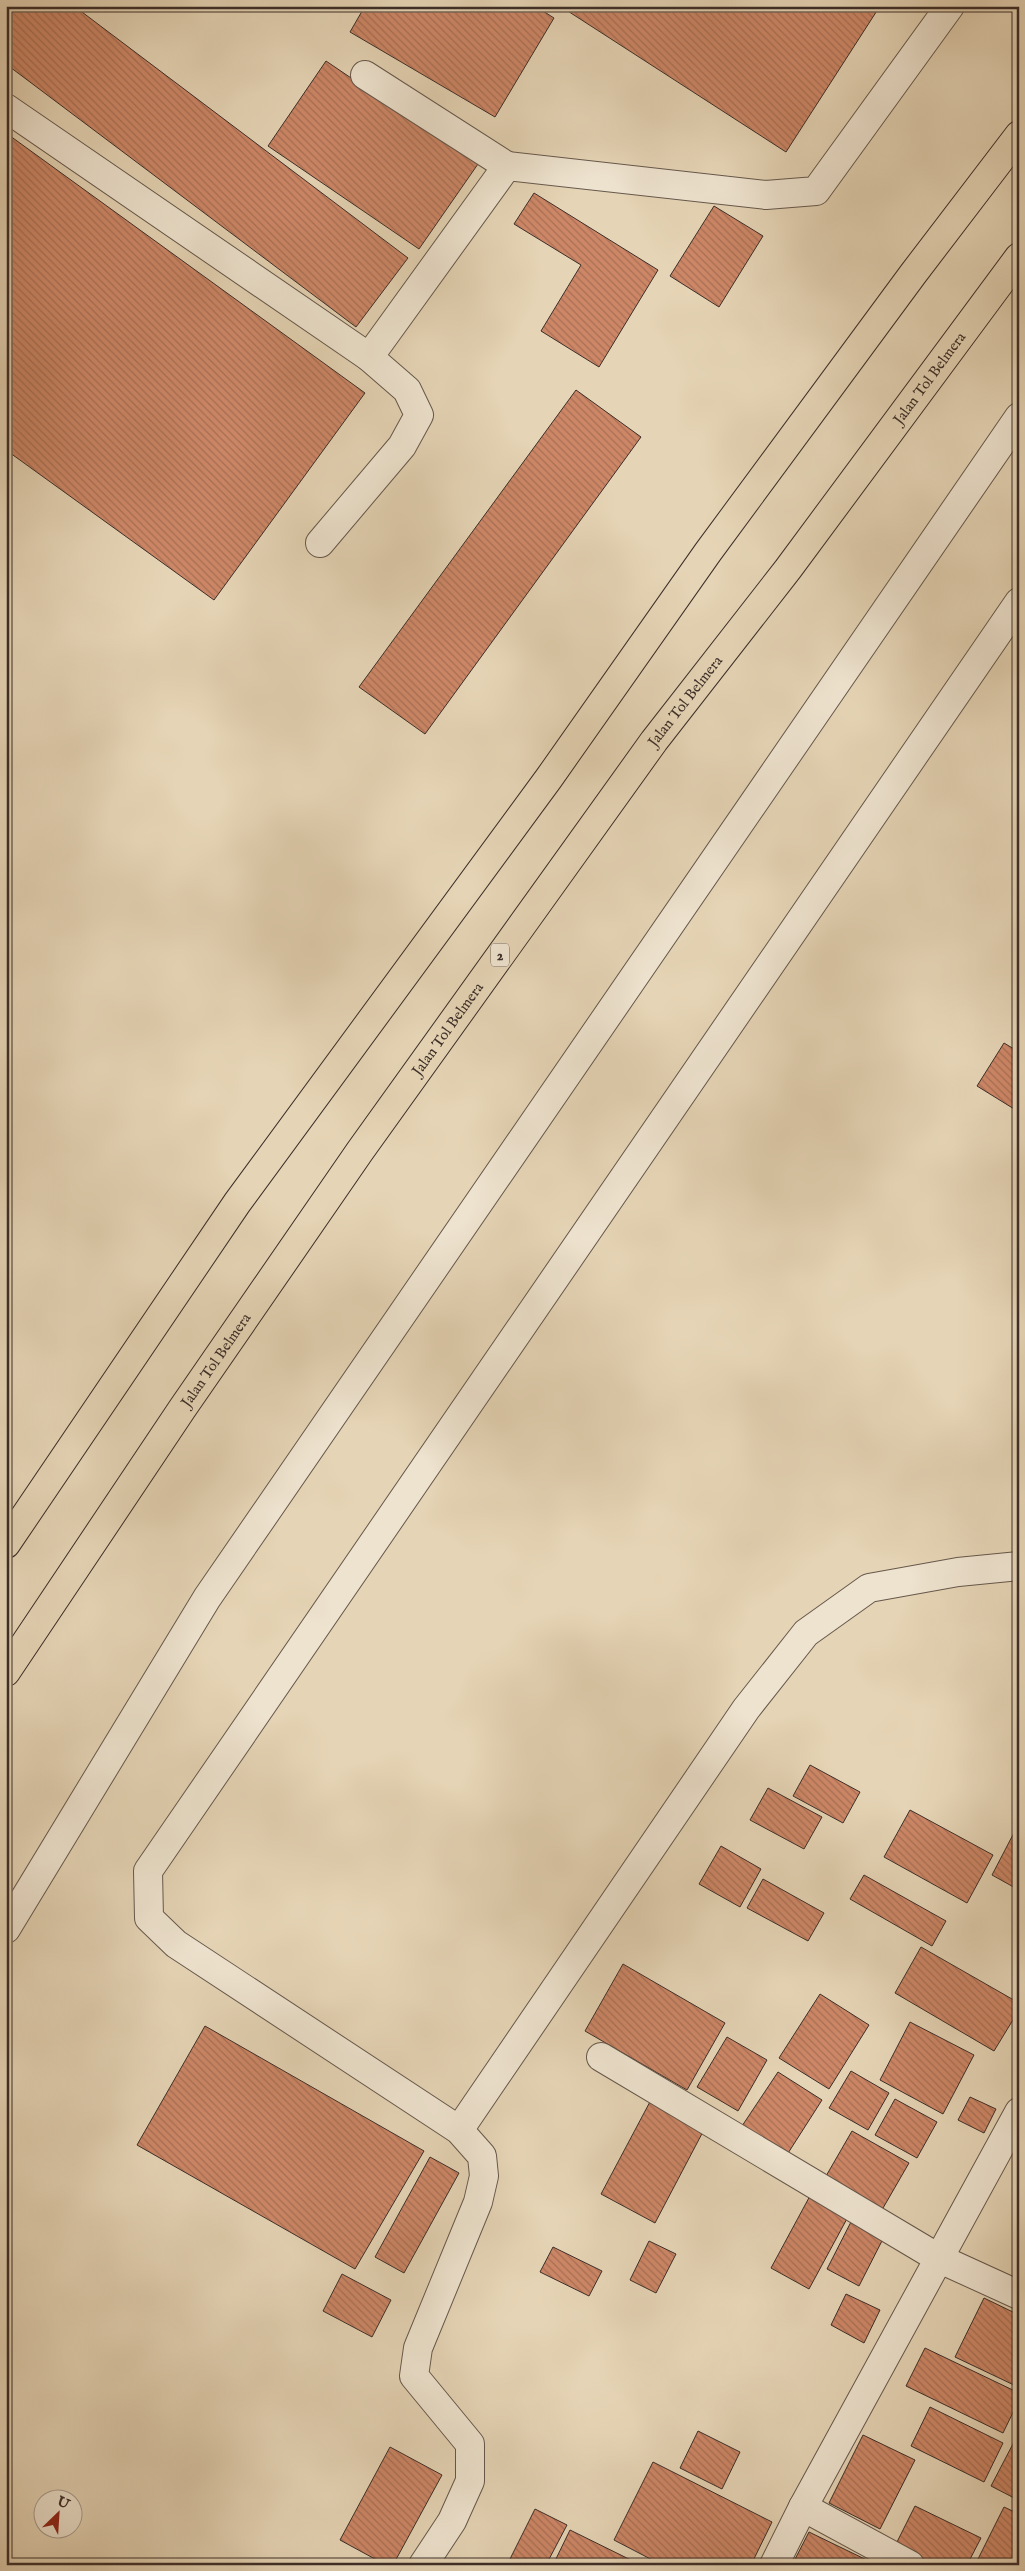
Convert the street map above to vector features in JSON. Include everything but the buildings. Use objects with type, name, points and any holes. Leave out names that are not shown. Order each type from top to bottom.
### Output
[{"type":"highway","points":[[6,1544],[237,1203],[549,778],[708,552],[1019,135]]},
{"type":"highway","name":"Jalan Tol Belmera","points":[[6,1672],[182,1409],[383,1119],[654,741],[788,570],[1019,256]]},
{"type":"street","points":[[365,74],[507,166],[766,196],[816,191],[950,6]]},
{"type":"street","points":[[6,108],[369,357],[407,390],[419,415],[402,446],[320,543]]},
{"type":"street","points":[[369,357],[507,166]]},
{"type":"street","points":[[6,1929],[207,1598],[1019,417]]},
{"type":"street","points":[[423,2565],[452,2521],[470,2481],[470,2444],[414,2376],[418,2348],[478,2202],[484,2176],[482,2156],[458,2130],[176,1944],[149,1918],[148,1871],[1019,602]]},
{"type":"street","points":[[458,2130],[746,1709],[806,1633],[869,1588],[958,1572],[1019,1566]]},
{"type":"street","points":[[602,2057],[940,2259],[1019,2295]]},
{"type":"street","points":[[774,2565],[803,2507],[1019,2112]]},
{"type":"street","points":[[803,2507],[910,2565]]}]
